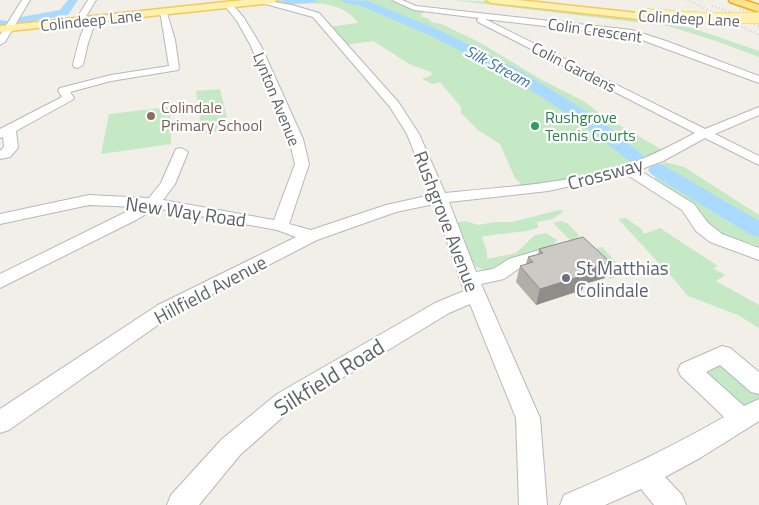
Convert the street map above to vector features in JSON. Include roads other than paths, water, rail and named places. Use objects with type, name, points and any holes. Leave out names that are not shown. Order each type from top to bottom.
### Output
[{"type":"highway","points":[[734,0],[759,9]]},
{"type":"highway","points":[[745,0],[759,5]]},
{"type":"main road","name":"Colindeep Lane","points":[[491,0],[666,19],[706,21],[759,19]]},
{"type":"main road","name":"Colindeep Lane","points":[[4,28],[268,1]]},
{"type":"main road","name":"Colindeep Lane","points":[[559,7],[640,14],[759,19]]},
{"type":"street","points":[[0,42],[4,28],[26,0]]},
{"type":"street","points":[[79,21],[92,0]]},
{"type":"street","name":"Colin Gardens","points":[[396,0],[414,8],[470,14],[488,19],[759,161]]},
{"type":"street","name":"Rushgrove Avenue","points":[[268,1],[316,15],[395,105],[413,134],[528,418],[533,505]]},
{"type":"street","name":"Lynton Avenue","points":[[229,6],[241,20],[256,46],[296,139],[302,164],[280,226]]},
{"type":"street","points":[[0,155],[11,148],[5,132],[68,98],[64,90],[111,78],[174,68],[170,40],[163,13]]},
{"type":"street","name":"Colin Crescent","points":[[488,19],[632,33],[664,43],[759,80]]},
{"type":"street","points":[[78,65],[83,43],[92,20]]},
{"type":"street","name":"Crossway","points":[[440,198],[548,187],[631,168],[658,158],[705,133],[759,110]]},
{"type":"street","points":[[0,282],[130,217],[153,202],[168,184],[181,152]]},
{"type":"street","points":[[631,168],[688,207],[702,227],[716,238],[759,254]]},
{"type":"street","name":"Hillfield Avenue","points":[[0,422],[165,310],[311,236],[392,208],[440,198]]},
{"type":"street","name":"New Way Road","points":[[0,219],[89,200],[153,202],[280,226],[311,236]]},
{"type":"street","name":"Silkfield Road","points":[[181,505],[231,447],[285,401],[442,308],[473,286],[498,275],[515,263],[567,248]]},
{"type":"street","points":[[574,505],[645,474],[691,450],[751,414],[689,370],[722,354],[759,385]]},
{"type":"street","points":[[645,474],[672,505]]},
{"type":"waterway","name":"Silk Stream","points":[[21,20],[64,13],[73,0]]},
{"type":"waterway","name":"Silk Stream","points":[[287,1],[313,0]]},
{"type":"waterway","name":"Silk Stream","points":[[346,0],[364,3],[433,32],[516,74],[593,123],[636,157]]},
{"type":"waterway","name":"Silk Stream","points":[[658,170],[759,230]]},
{"type":"railway","points":[[688,0],[759,35]]},
{"type":"railway","points":[[712,6],[745,17]]},
{"type":"railway","points":[[740,9],[759,17]]},
{"type":"railway","points":[[738,18],[759,26]]},
{"type":"place","name":"Colindale Primary School","points":[[151,116]]},
{"type":"place","name":"Rushgrove Tennis Courts","points":[[535,126]]},
{"type":"place","name":"St Matthias Colindale","points":[[566,278]]}]
